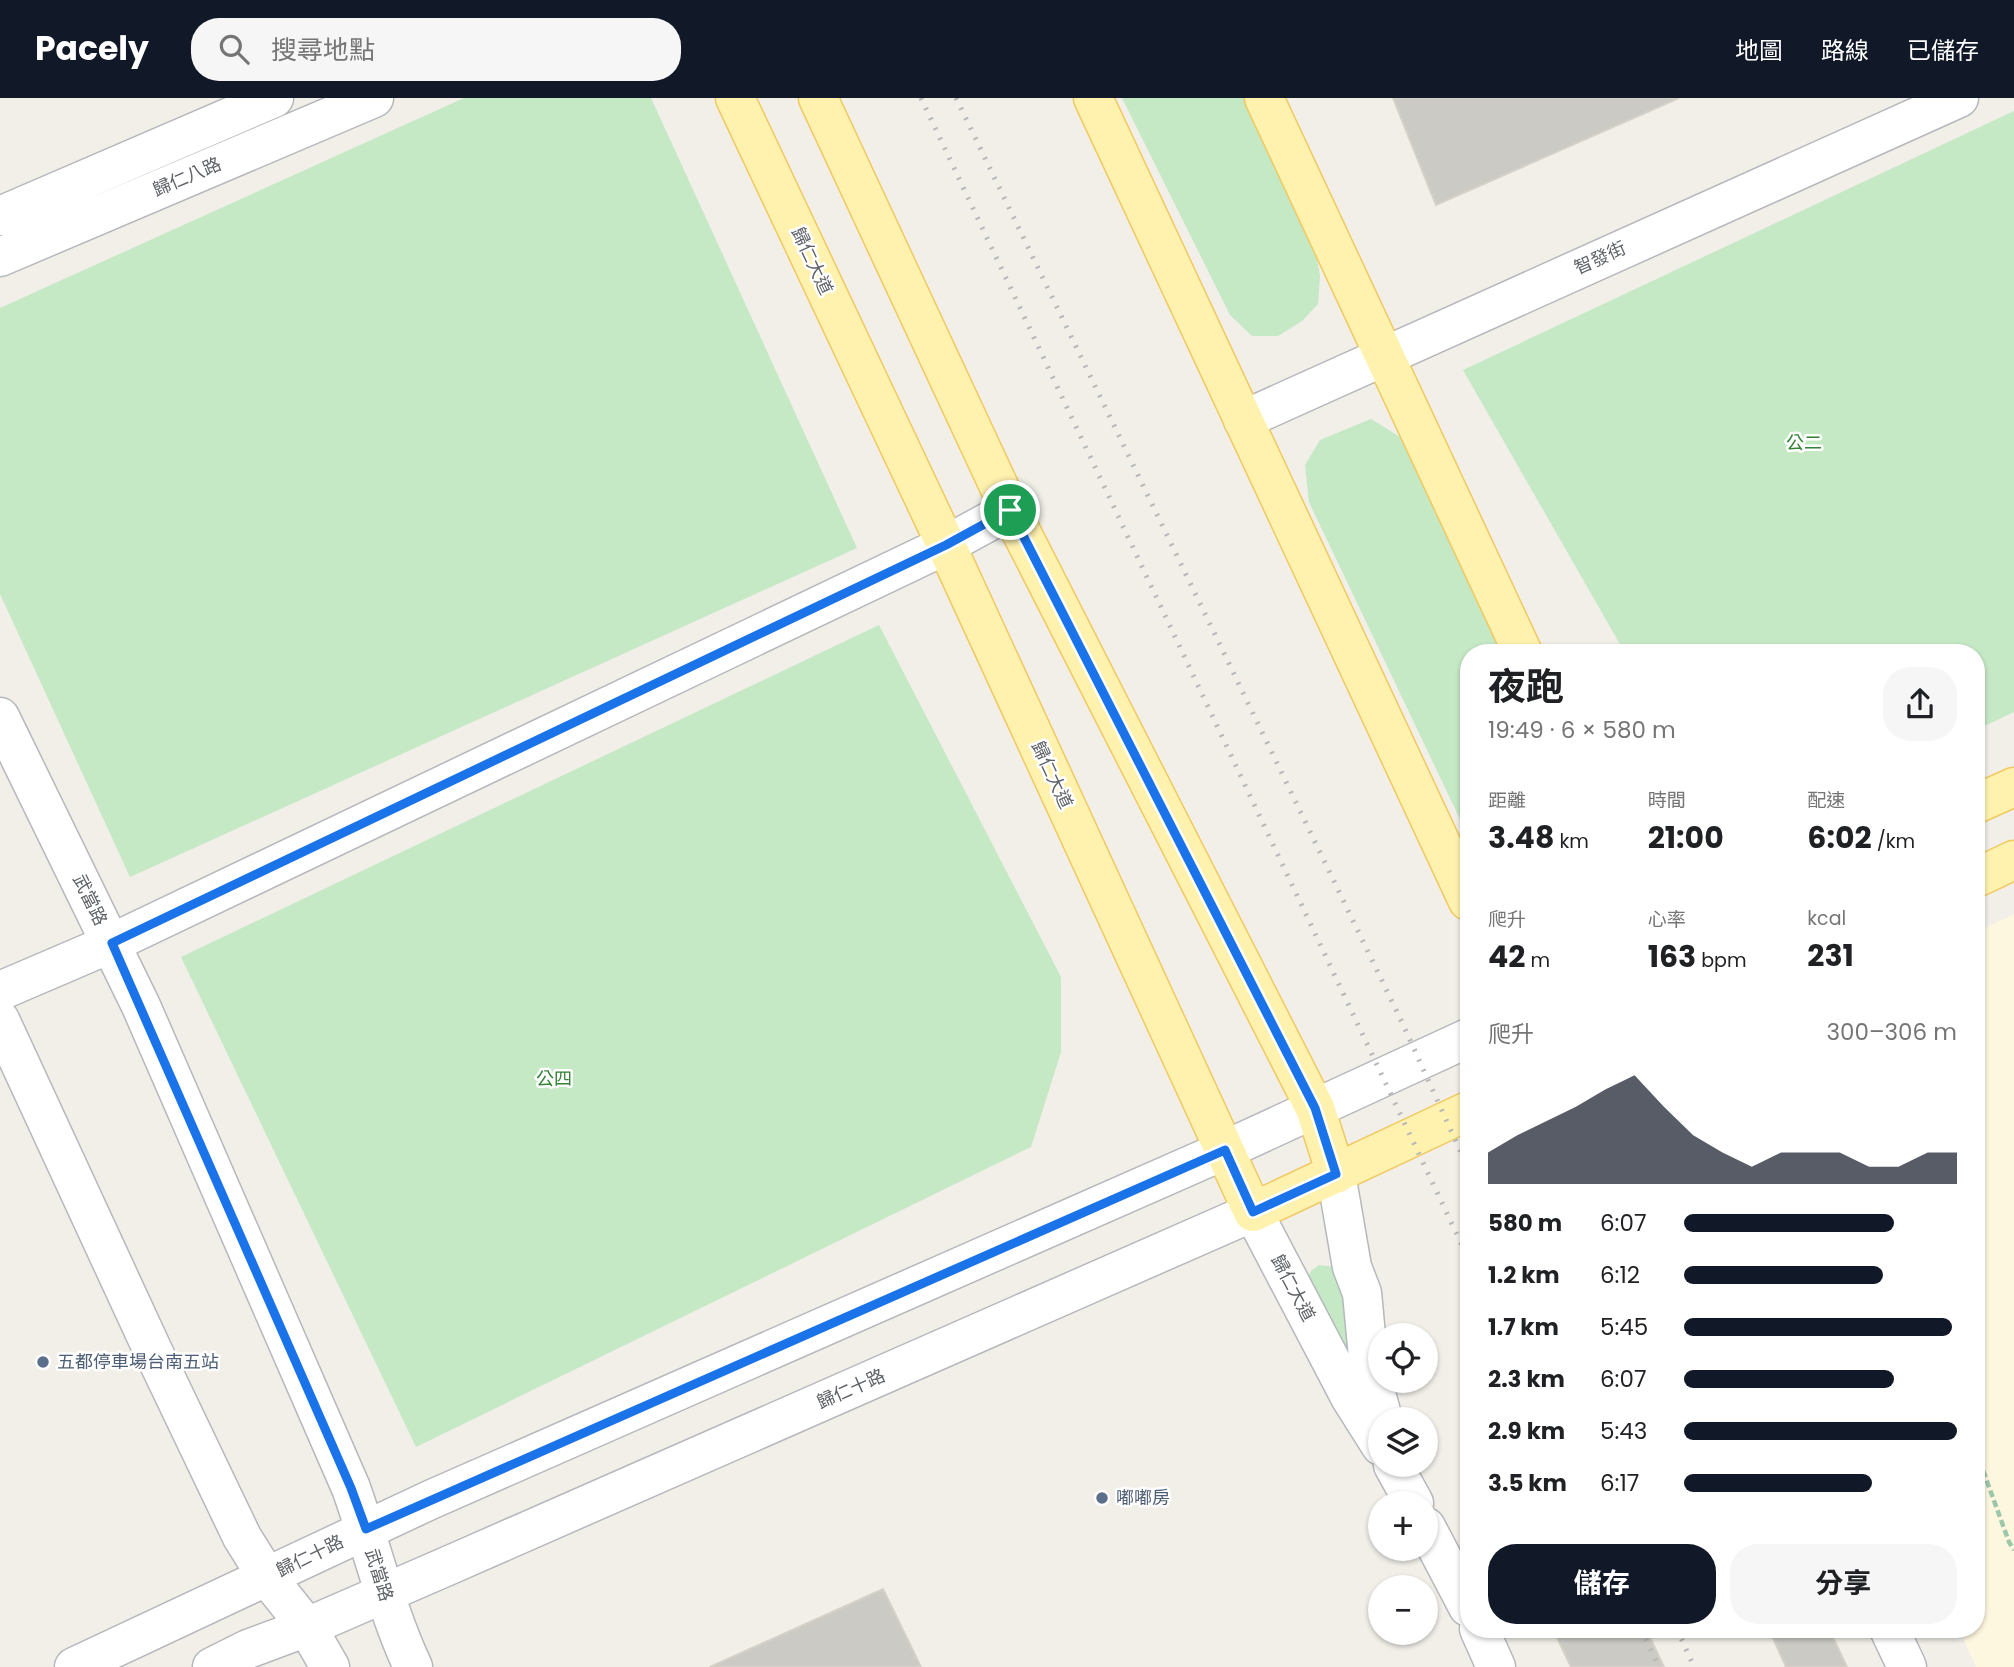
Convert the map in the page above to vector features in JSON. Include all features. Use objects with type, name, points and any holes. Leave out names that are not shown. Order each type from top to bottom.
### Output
[{"type":"main road","name":"歸仁大道","points":[[735,98],[946,545],[1253,1212]]},
{"type":"main road","points":[[818,98],[1010,510],[1315,1108],[1336,1174]]},
{"type":"main road","points":[[1093,98],[1460,884]]},
{"type":"main road","points":[[1265,98],[1382,355],[1519,644]]},
{"type":"main road","points":[[1985,800],[2014,787]]},
{"type":"main road","points":[[1985,874],[2014,860]]},
{"type":"main road","name":"歸仁十路","points":[[1253,1212],[1460,1115]]},
{"type":"street","points":[[0,216],[274,98]]},
{"type":"street","name":"歸仁八路","points":[[0,257],[374,98]]},
{"type":"street","name":"智發街","points":[[1243,420],[1382,355],[1959,98]]},
{"type":"street","points":[[0,991],[112,943],[946,545],[1010,510]]},
{"type":"street","name":"武當路","points":[[0,717],[112,943],[345,1475],[366,1529],[383,1593],[413,1667]]},
{"type":"street","points":[[0,1020],[242,1537],[267,1577],[307,1627],[330,1667]]},
{"type":"street","name":"歸仁十路","points":[[74,1667],[366,1529],[1225,1150],[1460,1042]]},
{"type":"street","points":[[1336,1174],[1352,1267],[1362,1293],[1369,1367],[1380,1407]]},
{"type":"street","name":"歸仁十路","points":[[212,1667],[1253,1212]]},
{"type":"street","name":"歸仁大道","points":[[1253,1212],[1350,1397],[1368,1426]]},
{"type":"street","points":[[1438,1550],[1460,1592]]},
{"type":"street","points":[[1483,1638],[1496,1667]]},
{"type":"street","points":[[1893,1638],[1907,1667]]},
{"type":"path","points":[[1985,1476],[2014,1550]]},
{"type":"shaded area","points":[[2014,914],[2014,1667],[1976,1667],[1963,1638],[1985,1638],[1985,928]]},
{"type":"green space","points":[[464,98],[651,98],[857,548],[130,877],[0,594],[0,308]]},
{"type":"green space","points":[[1122,98],[1243,98],[1317,259],[1320,276],[1318,304],[1302,321],[1278,336],[1252,336],[1230,315]]},
{"type":"green space","name":"公二","points":[[2014,111],[2014,712],[1985,726],[1985,644],[1620,644],[1463,370]]},
{"type":"green space","points":[[1371,419],[1405,440],[1497,644],[1460,644],[1460,819],[1309,502],[1305,465],[1320,440]]},
{"type":"green space","name":"公四","points":[[879,625],[1061,977],[1061,1052],[1031,1147],[416,1447],[181,957]]},
{"type":"green space","points":[[1319,1265],[1336,1267],[1342,1278],[1358,1385],[1306,1279]]},
{"type":"building","points":[[1393,98],[1679,98],[1436,205]]},
{"type":"building","points":[[883,1589],[921,1667],[710,1667]]},
{"type":"building","points":[[1557,1638],[1650,1638],[1664,1667],[1571,1667]]},
{"type":"building","points":[[1773,1638],[1833,1638],[1847,1667],[1786,1667]]},
{"type":"railway","points":[[921,98],[1460,1241]]},
{"type":"railway","points":[[956,98],[1400,1018],[1460,1150]]},
{"type":"railway","points":[[1645,1638],[1659,1667]]},
{"type":"railway","points":[[1681,1638],[1694,1667]]},
{"type":"place","name":"五都停車場台南五站","points":[[43,1362]]},
{"type":"place","name":"嘟嘟房","points":[[1102,1498]]},
{"type":"route","points":[[1010,510],[1315,1108],[1336,1174],[1253,1212],[1225,1150],[366,1529],[351,1488],[112,943],[946,545],[1010,510]]}]
